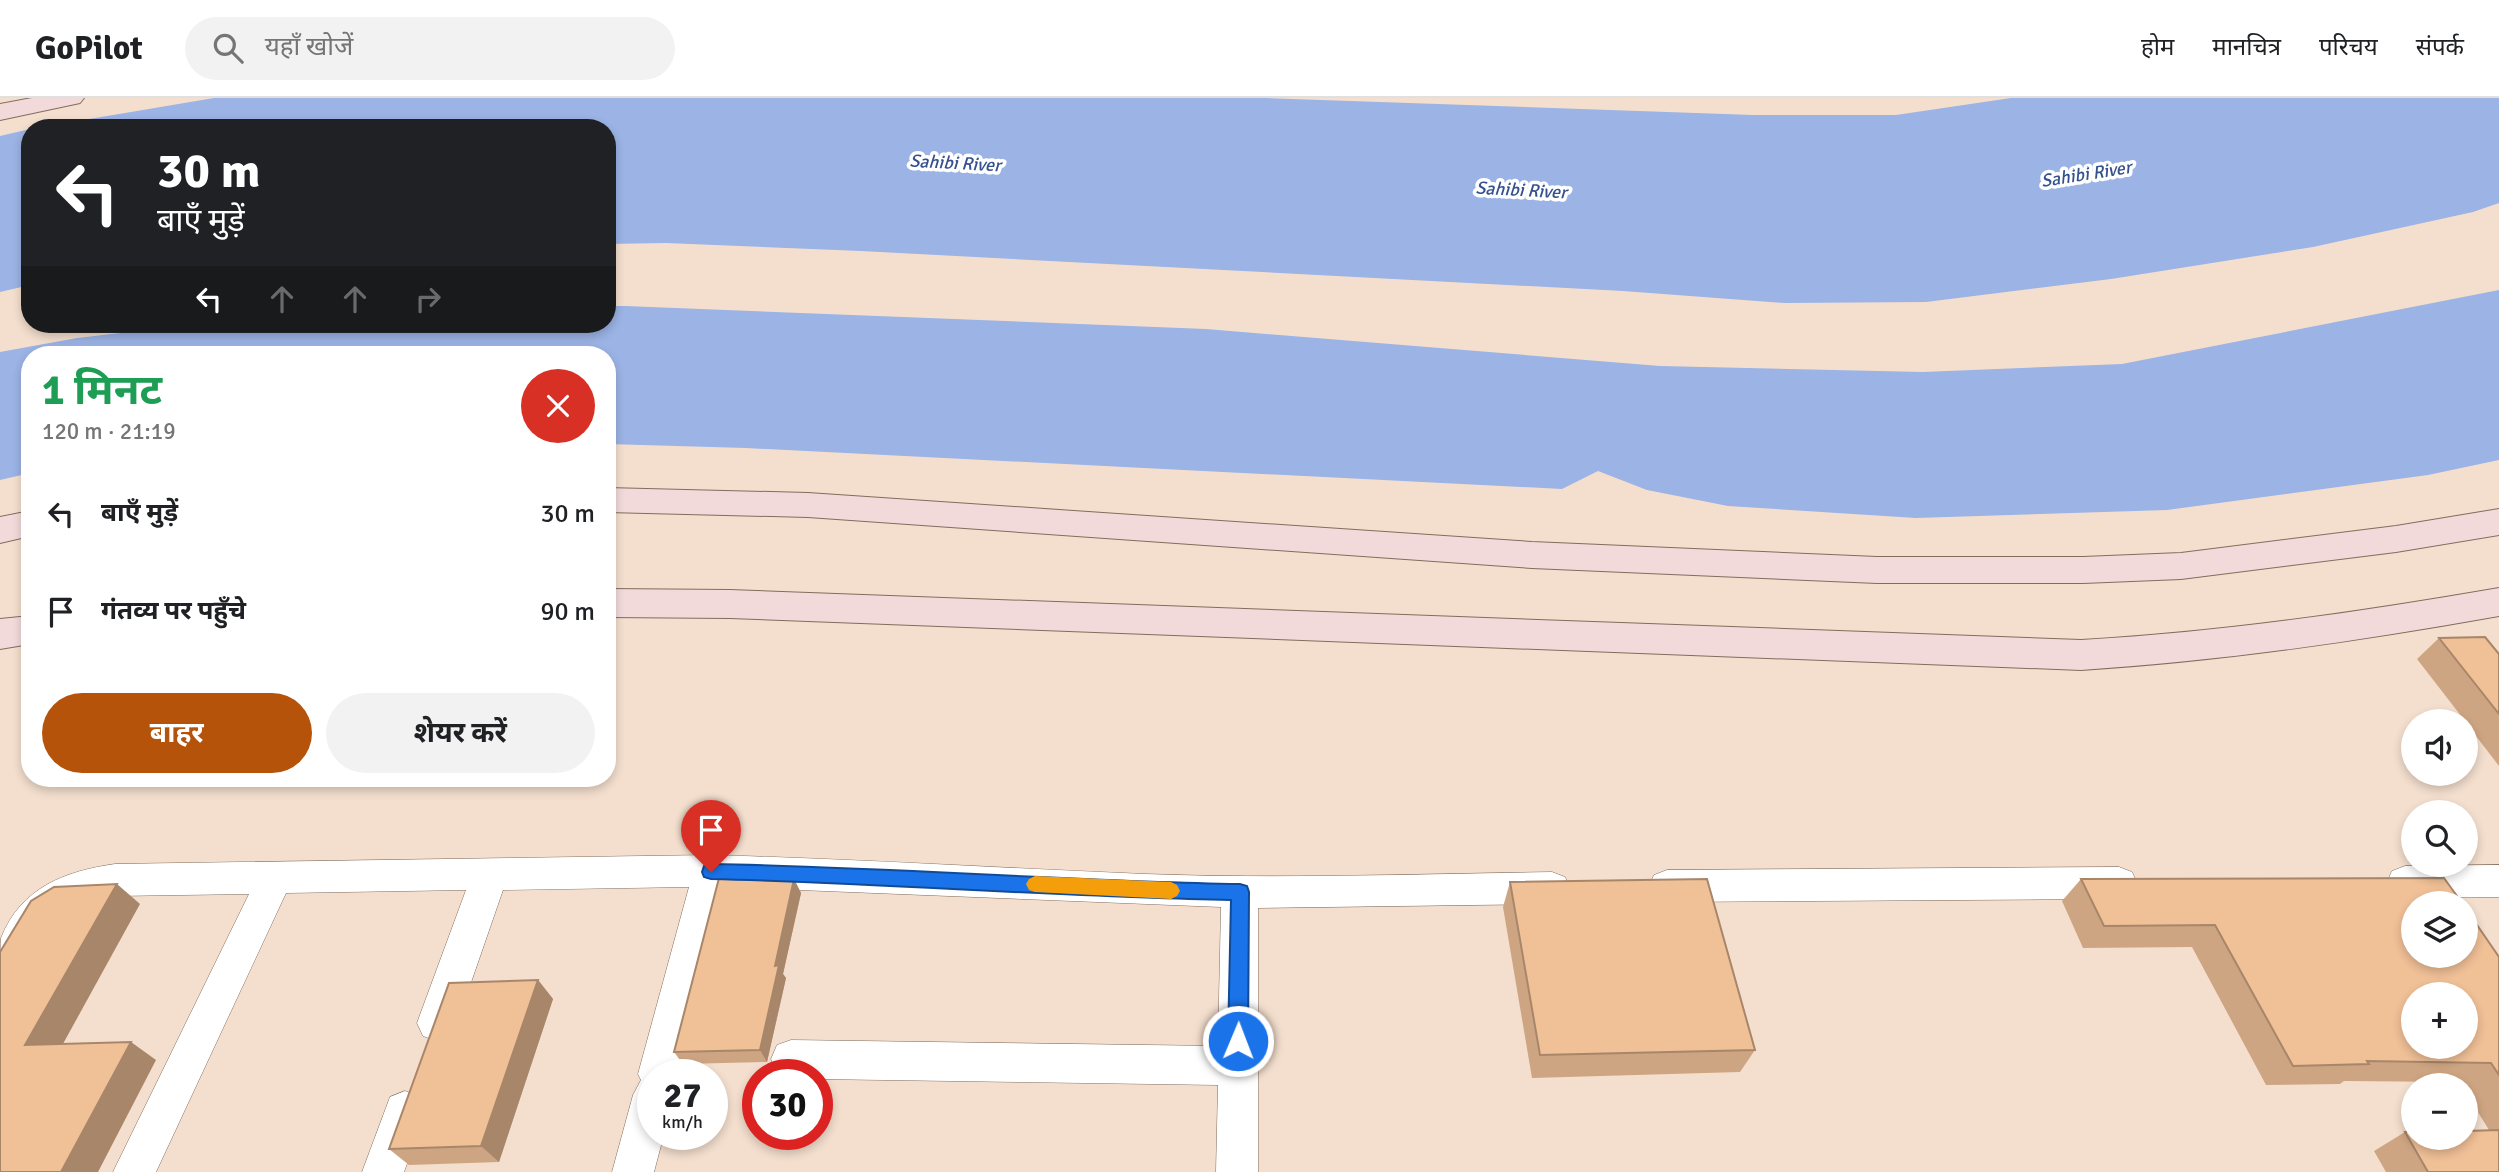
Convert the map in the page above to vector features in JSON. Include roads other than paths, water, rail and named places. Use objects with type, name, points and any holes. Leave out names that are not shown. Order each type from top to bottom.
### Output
[{"type":"street","points":[[0,112],[71,98]]},
{"type":"street","points":[[616,500],[808,505],[1532,555],[1877,570],[2083,570],[2181,566],[2396,539],[2499,522]]},
{"type":"street","points":[[0,530],[21,525]]},
{"type":"street","points":[[616,603],[730,604],[2081,655],[2169,651],[2326,632],[2499,602]]},
{"type":"street","points":[[0,634],[21,631]]},
{"type":"street","points":[[662,1059],[711,872]]},
{"type":"street","points":[[0,975],[34,917],[49,898],[68,888],[115,880],[711,872],[842,874],[1146,890],[1240,892],[1586,887]]},
{"type":"street","points":[[383,1172],[490,874]]},
{"type":"street","points":[[134,1172],[275,877]]},
{"type":"street","points":[[2372,882],[2499,881]]},
{"type":"street","points":[[1627,887],[2151,883]]},
{"type":"street","points":[[1237,1172],[1240,892]]},
{"type":"street","points":[[833,1060],[1238,1066]]},
{"type":"street","points":[[633,1172],[639,1150]]},
{"type":"water","name":"Sahibi River","points":[[214,98],[1266,98],[1753,115],[1896,115],[2011,98],[2499,98],[2499,203],[2473,212],[2313,247],[2111,279],[1926,302],[1785,303],[1623,291],[861,251],[666,243],[616,244],[616,119],[89,119]]},
{"type":"water","points":[[21,131],[21,287],[0,292],[0,136]]},
{"type":"water","points":[[2499,290],[2499,460],[2428,475],[2167,510],[1916,518],[1728,506],[1647,490],[1598,471],[1562,489],[746,448],[616,444],[616,346],[33,346],[121,333],[616,333],[616,306],[625,306],[1206,329],[1660,366],[1923,372],[2122,364]]},
{"type":"water","points":[[21,348],[21,475],[0,480],[0,352]]}]
